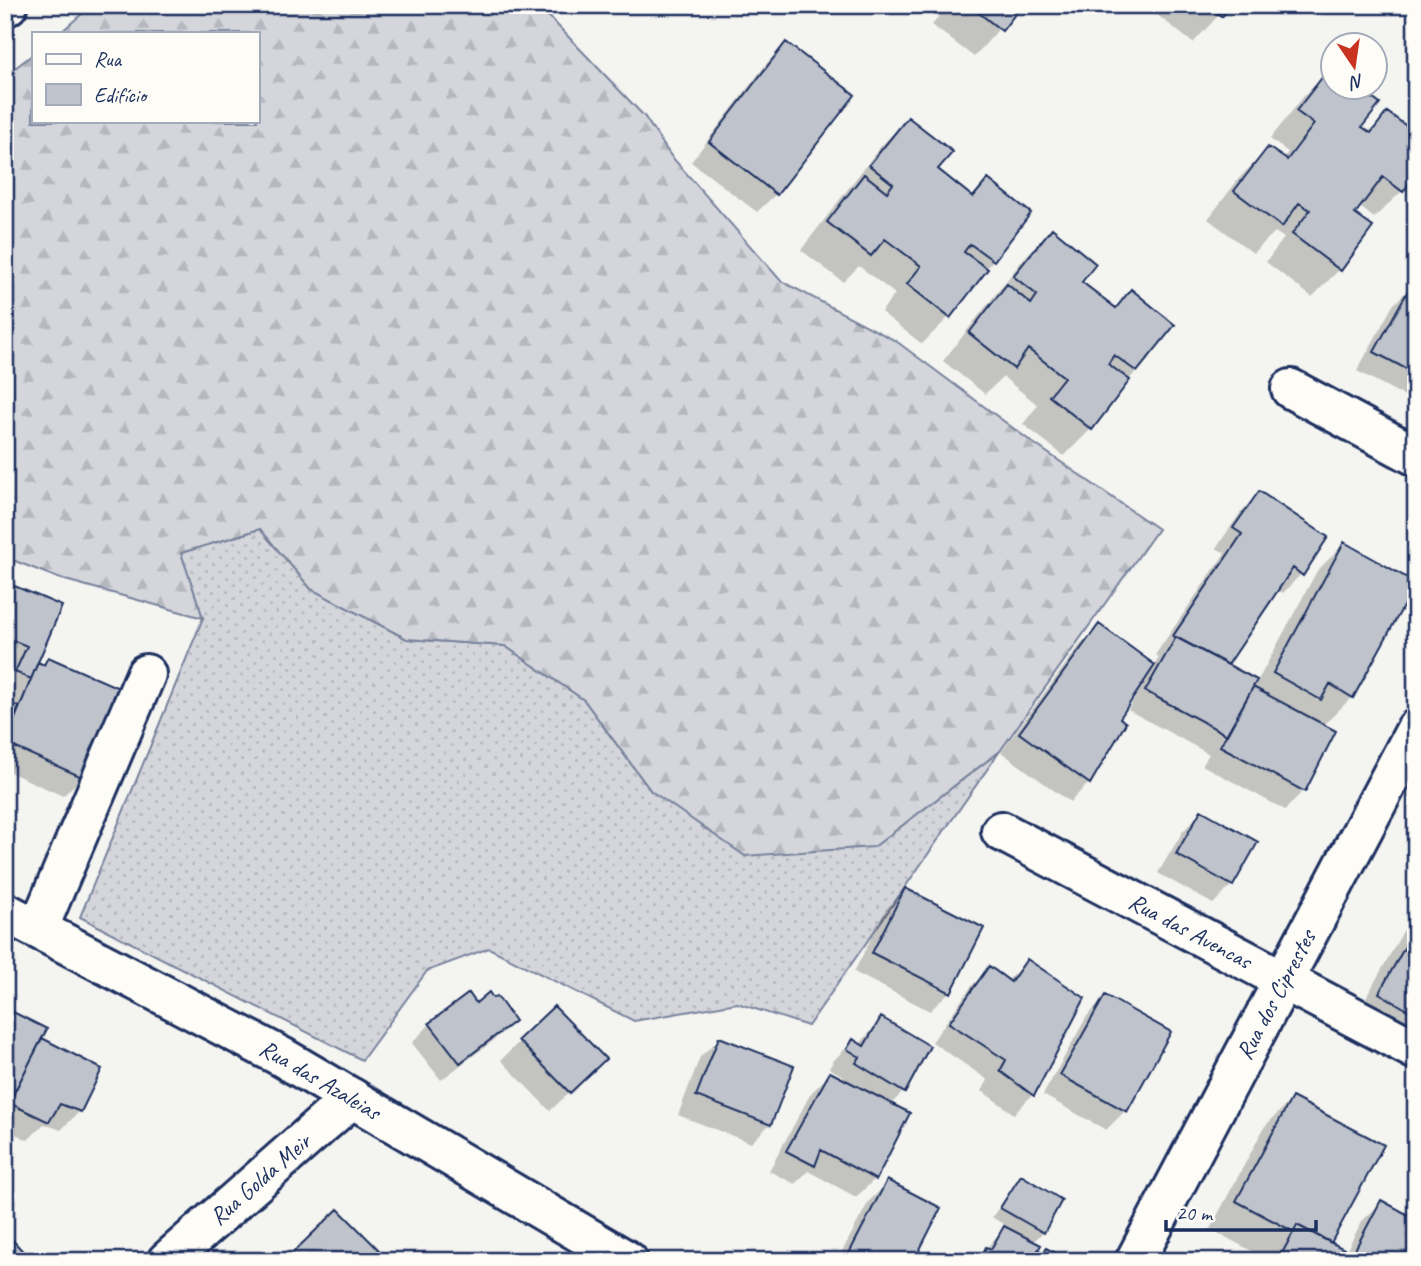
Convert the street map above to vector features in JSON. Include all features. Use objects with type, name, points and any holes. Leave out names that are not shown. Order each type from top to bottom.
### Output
[{"type":"street","points":[[1292,389],[1416,456]]},
{"type":"street","points":[[22,920],[146,674]]},
{"type":"street","name":"Rua dos Ciprestes","points":[[1135,1261],[1416,729]]},
{"type":"street","name":"Rua das Avencas","points":[[1001,831],[1416,1050]]},
{"type":"street","name":"Rua das Azaleias","points":[[22,920],[282,1057],[628,1261]]},
{"type":"street","name":"Rua Golda Meir","points":[[167,1261],[352,1098]]},
{"type":"green space","points":[[92,5],[538,5],[644,116],[671,156],[781,281],[896,341],[1029,440],[1158,529],[1000,751],[874,847],[745,856],[651,791],[584,700],[505,646],[407,639],[311,589],[260,529],[181,553],[203,618],[58,578],[5,557],[5,76],[32,55],[32,122],[259,122],[259,32],[61,32]]},
{"type":"green space","points":[[260,529],[311,589],[407,639],[505,646],[584,700],[651,791],[874,847],[1000,751],[808,1026],[737,1003],[634,1021],[489,948],[427,971],[362,1060],[80,917],[203,618],[181,553]]},
{"type":"building","points":[[969,5],[1022,5],[1002,31]]},
{"type":"building","points":[[1207,5],[1230,5],[1222,17]]},
{"type":"building","points":[[786,42],[855,95],[777,195],[709,142]]},
{"type":"building","points":[[1320,80],[1320,102],[1380,104],[1362,127],[1371,133],[1387,112],[1416,133],[1416,174],[1403,192],[1383,177],[1355,214],[1373,227],[1341,271],[1292,234],[1310,210],[1299,203],[1282,227],[1234,191],[1268,147],[1287,160],[1314,124],[1296,111]]},
{"type":"building","points":[[908,117],[953,152],[938,169],[973,197],[988,179],[1031,213],[994,261],[970,244],[964,252],[988,269],[950,318],[907,284],[921,266],[885,239],[871,256],[827,222],[864,174],[887,192],[893,184],[869,165]]},
{"type":"building","points":[[1052,228],[1096,264],[1082,282],[1116,308],[1131,289],[1175,325],[1137,372],[1114,355],[1108,364],[1130,380],[1092,430],[1049,396],[1064,377],[1028,349],[1014,369],[969,333],[1007,284],[1031,304],[1037,295],[1013,276]]},
{"type":"building","points":[[1411,285],[1416,287],[1416,374],[1374,352]]},
{"type":"building","points":[[1259,491],[1328,537],[1303,576],[1293,568],[1228,665],[1173,636],[1242,534],[1233,528]]},
{"type":"building","points":[[1344,542],[1416,583],[1353,698],[1330,684],[1321,700],[1273,673]]},
{"type":"building","points":[[5,582],[62,606],[31,679],[15,672],[27,646],[5,637]]},
{"type":"building","points":[[1099,624],[1155,665],[1120,718],[1126,723],[1090,784],[1019,733]]},
{"type":"building","points":[[1176,637],[1257,680],[1227,735],[1145,691]]},
{"type":"building","points":[[48,657],[121,689],[84,778],[5,743],[38,662],[44,665]]},
{"type":"building","points":[[1253,687],[1336,731],[1305,792],[1220,746]]},
{"type":"building","points":[[5,701],[19,707],[5,741]]},
{"type":"building","points":[[1201,810],[1258,842],[1233,886],[1176,854]]},
{"type":"building","points":[[905,888],[984,928],[951,993],[872,953]]},
{"type":"building","points":[[1416,927],[1416,1015],[1379,993]]},
{"type":"building","points":[[1027,959],[1085,998],[1034,1096],[1000,1071],[1006,1060],[949,1023],[989,966],[1011,982]]},
{"type":"building","points":[[489,992],[493,998],[497,996],[515,1021],[460,1063],[429,1023],[469,993],[476,1003]]},
{"type":"building","points":[[1105,995],[1171,1032],[1127,1112],[1060,1075]]},
{"type":"building","points":[[554,1006],[606,1059],[570,1093],[518,1040]]},
{"type":"building","points":[[5,1008],[47,1029],[5,1110]]},
{"type":"building","points":[[881,1017],[930,1046],[905,1093],[856,1063],[860,1057],[847,1049],[853,1039],[864,1046]]},
{"type":"building","points":[[719,1037],[794,1066],[771,1125],[696,1096]]},
{"type":"building","points":[[42,1038],[102,1069],[81,1112],[60,1104],[49,1122],[9,1103]]},
{"type":"building","points":[[830,1072],[910,1113],[876,1180],[821,1150],[815,1166],[786,1151]]},
{"type":"building","points":[[1292,1097],[1384,1145],[1331,1243],[1297,1225],[1294,1232],[1236,1201]]},
{"type":"building","points":[[1021,1175],[1062,1200],[1044,1233],[1000,1208]]},
{"type":"building","points":[[887,1180],[941,1208],[916,1257],[923,1261],[845,1261]]},
{"type":"building","points":[[1381,1200],[1416,1219],[1416,1261],[1349,1261]]},
{"type":"building","points":[[338,1209],[390,1261],[284,1261]]},
{"type":"building","points":[[1297,1225],[1344,1249],[1338,1261],[1278,1261]]},
{"type":"building","points":[[1004,1226],[1041,1245],[1038,1250],[1044,1253],[1046,1248],[1071,1261],[979,1261],[986,1247],[991,1249]]},
{"type":"building","points":[[5,1232],[32,1261],[5,1261]]}]
